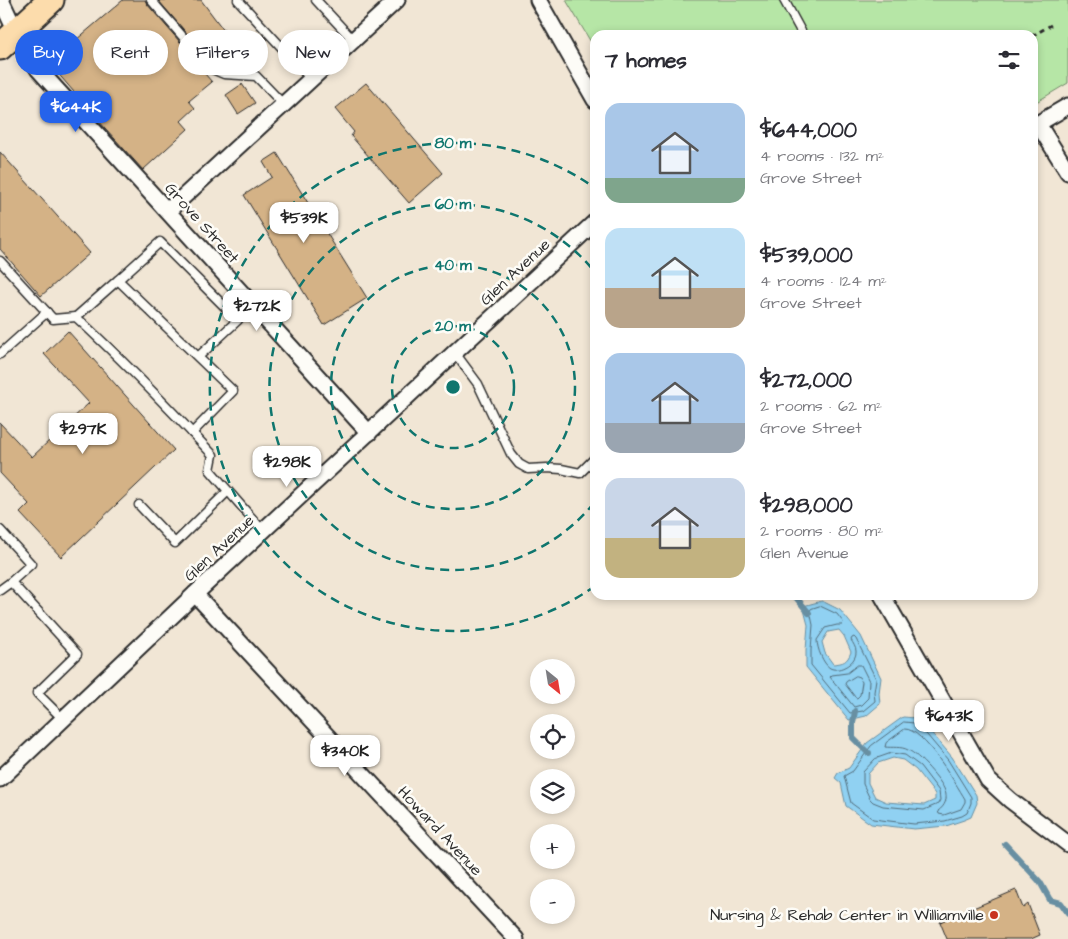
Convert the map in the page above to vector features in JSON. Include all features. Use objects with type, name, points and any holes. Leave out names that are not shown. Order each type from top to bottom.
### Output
[{"type":"main road","points":[[8,40],[51,0]]},
{"type":"street","name":"Grove Street","points":[[1,0],[8,40],[38,69],[369,433]]},
{"type":"street","points":[[168,211],[397,0]]},
{"type":"street","points":[[538,0],[590,91]]},
{"type":"street","points":[[1038,124],[1068,106]]},
{"type":"street","points":[[1038,130],[1068,172]]},
{"type":"street","name":"Glen Avenue","points":[[0,778],[590,227]]},
{"type":"street","name":"Howard Avenue","points":[[195,594],[516,939]]},
{"type":"street","points":[[885,600],[988,780],[1010,800],[1068,844]]},
{"type":"lane","points":[[151,0],[210,68],[224,74],[256,76],[284,104]]},
{"type":"lane","points":[[238,0],[311,78]]},
{"type":"lane","points":[[316,0],[353,40]]},
{"type":"lane","points":[[784,0],[800,30]]},
{"type":"lane","points":[[0,261],[53,319],[76,317],[160,242],[238,320],[198,357]]},
{"type":"lane","points":[[118,280],[234,391],[192,433]]},
{"type":"lane","points":[[0,354],[47,312]]},
{"type":"lane","points":[[76,317],[103,341],[213,455],[210,470],[263,531]]},
{"type":"lane","points":[[454,352],[478,384],[511,454],[519,464],[528,469],[560,469],[580,473],[590,463]]},
{"type":"lane","points":[[139,505],[175,543],[228,491]]},
{"type":"lane","points":[[0,530],[31,564],[0,590]]},
{"type":"lane","points":[[11,582],[77,654],[37,693],[62,719]]},
{"type":"path","points":[[1038,33],[1051,26]]},
{"type":"green space","points":[[566,0],[1068,0],[1068,83],[1038,101],[1038,30],[590,30],[590,41]]},
{"type":"water","points":[[822,601],[840,610],[861,636],[881,678],[880,704],[866,716],[849,720],[806,667],[808,625],[803,606]],"holes":[[[839,630],[844,636],[851,652],[845,661],[833,664],[825,653],[822,642],[828,632]]]},
{"type":"water","points":[[903,717],[916,718],[952,757],[976,795],[977,803],[971,817],[946,826],[914,829],[871,824],[846,806],[841,783],[835,778],[838,773],[849,768],[867,743]],"holes":[[[893,758],[903,760],[916,770],[935,794],[935,800],[924,805],[886,802],[875,797],[868,783],[868,774],[878,763]]]},
{"type":"building","points":[[123,0],[145,0],[178,40],[178,75],[206,75],[212,82],[189,101],[195,108],[181,121],[188,129],[143,170],[59,75],[83,75],[83,34]]},
{"type":"building","points":[[158,0],[201,0],[224,30],[184,30]]},
{"type":"building","points":[[366,83],[443,173],[409,203],[351,136],[354,132],[335,109]]},
{"type":"building","points":[[242,84],[255,103],[238,114],[226,95]]},
{"type":"building","points":[[0,152],[90,253],[41,296],[0,249]]},
{"type":"building","points":[[277,153],[367,298],[324,325],[244,195],[272,177],[263,162]]},
{"type":"building","points":[[68,331],[174,450],[61,557],[20,513],[29,504],[0,473],[0,423],[32,457],[89,403],[44,354]]},
{"type":"building","name":"Nursing & Rehab Center in Williamville","points":[[1016,890],[1023,908],[1028,904],[1040,935],[1031,939],[947,939],[940,922]]},
{"type":"waterway","points":[[798,600],[809,613]]},
{"type":"waterway","points":[[855,711],[853,738],[869,753]]},
{"type":"waterway","points":[[1005,844],[1040,882],[1050,900],[1061,903],[1068,913]]},
{"type":"place","name":"Nursing & Rehab Center in Williamville","points":[[994,915]]}]
